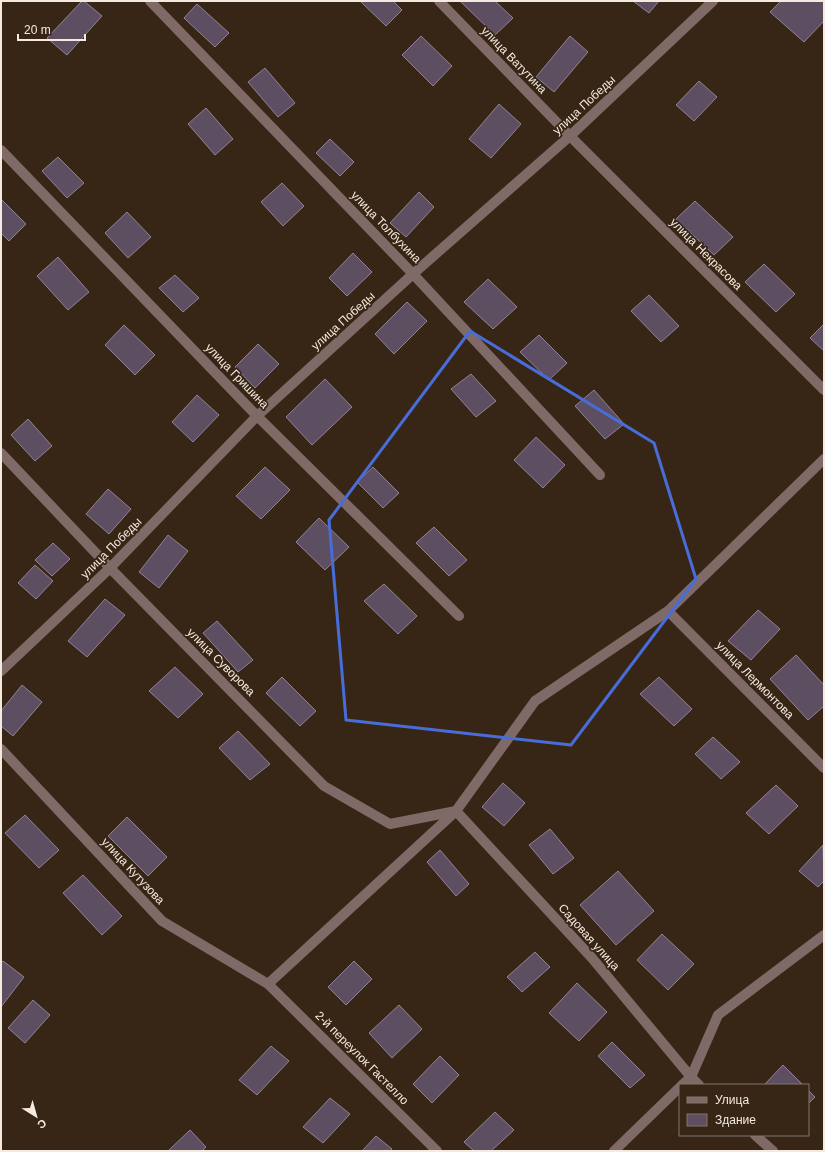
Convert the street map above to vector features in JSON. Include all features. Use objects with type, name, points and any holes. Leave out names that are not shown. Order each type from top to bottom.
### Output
[{"type":"street","name":"улица Толбухина","points":[[150,1],[413,274],[600,475]]},
{"type":"street","name":"улица Ватутина","points":[[439,1],[570,136]]},
{"type":"street","name":"улица Победы","points":[[1,671],[110,568],[257,416],[413,274],[570,136],[713,1]]},
{"type":"street","name":"улица Некрасова","points":[[570,136],[824,390]]},
{"type":"street","name":"улица Гришина","points":[[1,150],[257,416],[458,616]]},
{"type":"street","name":"улица Суворова","points":[[1,453],[110,568],[324,786],[390,824],[456,811]]},
{"type":"street","points":[[268,984],[456,811],[535,701],[668,610],[824,460]]},
{"type":"street","name":"улица Лермонтова","points":[[668,610],[824,768]]},
{"type":"street","name":"улица Кутузова","points":[[1,749],[162,921],[268,984]]},
{"type":"street","name":"Садовая улица","points":[[456,811],[592,958],[690,1077],[698,1084]]},
{"type":"street","points":[[683,1084],[690,1077],[718,1015],[824,935]]},
{"type":"street","name":"2-й переулок Гастелло","points":[[268,984],[437,1151]]},
{"type":"street","points":[[614,1151],[679,1088]]},
{"type":"street","points":[[757,1136],[773,1151]]},
{"type":"highlighted area","points":[[470,331],[654,443],[696,579],[571,745],[346,720],[329,520]]},
{"type":"building","points":[[82,1],[102,16],[67,55],[47,38]]},
{"type":"building","points":[[360,1],[393,1],[402,10],[386,26]]},
{"type":"building","points":[[460,1],[495,1],[513,18],[495,35]]},
{"type":"building","points":[[633,1],[659,1],[649,13]]},
{"type":"building","points":[[781,1],[824,1],[824,21],[804,42],[770,12]]},
{"type":"building","points":[[197,4],[229,33],[215,47],[184,18]]},
{"type":"building","points":[[421,36],[452,66],[433,86],[402,55]]},
{"type":"building","points":[[570,36],[588,52],[554,92],[536,77]]},
{"type":"building","points":[[265,68],[295,103],[278,117],[248,82]]},
{"type":"building","points":[[699,81],[717,97],[694,121],[676,105]]},
{"type":"building","points":[[499,104],[521,124],[491,158],[469,139]]},
{"type":"building","points":[[206,108],[233,139],[215,155],[188,124]]},
{"type":"building","points":[[330,139],[354,162],[340,176],[316,153]]},
{"type":"building","points":[[58,157],[84,183],[67,198],[42,171]]},
{"type":"building","points":[[282,183],[304,206],[283,226],[261,202]]},
{"type":"building","points":[[419,192],[434,207],[406,237],[390,223]]},
{"type":"building","points":[[1,199],[26,224],[9,241],[1,233]]},
{"type":"building","points":[[695,201],[733,237],[714,255],[676,219]]},
{"type":"building","points":[[127,212],[151,237],[128,258],[105,233]]},
{"type":"building","points":[[353,253],[372,272],[347,296],[329,278]]},
{"type":"building","points":[[58,257],[89,292],[68,310],[37,276]]},
{"type":"building","points":[[764,264],[795,294],[776,312],[745,282]]},
{"type":"building","points":[[175,275],[199,298],[183,312],[159,288]]},
{"type":"building","points":[[488,279],[517,307],[493,329],[464,302]]},
{"type":"building","points":[[649,295],[679,326],[661,342],[631,311]]},
{"type":"building","points":[[407,302],[427,321],[394,354],[375,334]]},
{"type":"building","points":[[824,324],[824,351],[810,338]]},
{"type":"building","points":[[124,325],[155,355],[135,375],[105,345]]},
{"type":"building","points":[[539,335],[567,363],[549,380],[520,352]]},
{"type":"building","points":[[258,344],[279,364],[255,388],[235,367]]},
{"type":"building","points":[[471,374],[496,401],[476,417],[451,389]]},
{"type":"building","points":[[325,379],[352,407],[312,445],[286,417]]},
{"type":"building","points":[[594,390],[624,424],[605,439],[575,406]]},
{"type":"building","points":[[197,395],[219,415],[193,442],[172,422]]},
{"type":"building","points":[[28,419],[52,446],[35,461],[11,435]]},
{"type":"building","points":[[536,437],[565,465],[543,488],[514,460]]},
{"type":"building","points":[[265,467],[290,490],[261,519],[236,496]]},
{"type":"building","points":[[373,467],[399,493],[383,508],[357,482]]},
{"type":"building","points":[[108,489],[131,509],[109,534],[86,514]]},
{"type":"building","points":[[319,518],[349,547],[325,570],[296,542]]},
{"type":"building","points":[[434,527],[467,560],[449,576],[416,543]]},
{"type":"building","points":[[168,535],[188,551],[159,588],[139,572]]},
{"type":"building","points":[[53,543],[70,559],[52,576],[35,560]]},
{"type":"building","points":[[35,565],[53,581],[36,599],[18,583]]},
{"type":"building","points":[[384,584],[417,616],[398,634],[364,601]]},
{"type":"building","points":[[105,599],[125,615],[87,657],[68,641]]},
{"type":"building","points":[[758,610],[780,629],[751,660],[728,641]]},
{"type":"building","points":[[217,621],[253,660],[238,672],[203,633]]},
{"type":"building","points":[[796,655],[824,685],[824,706],[808,720],[770,679]]},
{"type":"building","points":[[175,667],[203,694],[178,718],[149,691]]},
{"type":"building","points":[[282,677],[316,711],[300,726],[266,693]]},
{"type":"building","points":[[659,677],[692,709],[674,726],[640,694]]},
{"type":"building","points":[[22,685],[42,702],[13,736],[1,726],[1,711]]},
{"type":"building","points":[[238,731],[270,764],[250,780],[219,748]]},
{"type":"building","points":[[713,737],[740,762],[721,779],[695,754]]},
{"type":"building","points":[[503,783],[525,803],[504,826],[482,807]]},
{"type":"building","points":[[776,785],[798,806],[769,834],[746,813]]},
{"type":"building","points":[[25,815],[59,850],[39,868],[5,833]]},
{"type":"building","points":[[127,817],[167,857],[148,876],[108,836]]},
{"type":"building","points":[[550,829],[574,858],[553,874],[529,845]]},
{"type":"building","points":[[823,845],[824,881],[818,887],[799,871]]},
{"type":"building","points":[[440,850],[469,884],[456,896],[427,862]]},
{"type":"building","points":[[618,871],[654,911],[616,945],[580,905]]},
{"type":"building","points":[[83,875],[122,916],[102,935],[63,893]]},
{"type":"building","points":[[662,934],[694,964],[668,990],[637,960]]},
{"type":"building","points":[[535,952],[550,967],[522,992],[507,977]]},
{"type":"building","points":[[3,961],[24,977],[1,1007],[1,963]]},
{"type":"building","points":[[354,961],[372,979],[346,1005],[328,987]]},
{"type":"building","points":[[577,983],[607,1012],[579,1041],[549,1013]]},
{"type":"building","points":[[33,1000],[50,1015],[25,1043],[8,1028]]},
{"type":"building","points":[[399,1005],[422,1029],[392,1058],[369,1033]]},
{"type":"building","points":[[612,1042],[645,1075],[630,1088],[598,1056]]},
{"type":"building","points":[[271,1046],[289,1061],[257,1095],[239,1080]]},
{"type":"building","points":[[440,1056],[459,1075],[432,1103],[413,1084]]},
{"type":"building","points":[[783,1065],[802,1084],[765,1084]]},
{"type":"building","points":[[809,1091],[815,1097],[809,1103]]},
{"type":"building","points":[[330,1098],[350,1114],[323,1143],[303,1127]]},
{"type":"building","points":[[495,1112],[514,1130],[491,1151],[474,1151],[464,1142]]},
{"type":"building","points":[[190,1130],[206,1147],[202,1151],[168,1151]]},
{"type":"building","points":[[376,1136],[392,1149],[390,1151],[362,1151]]}]
